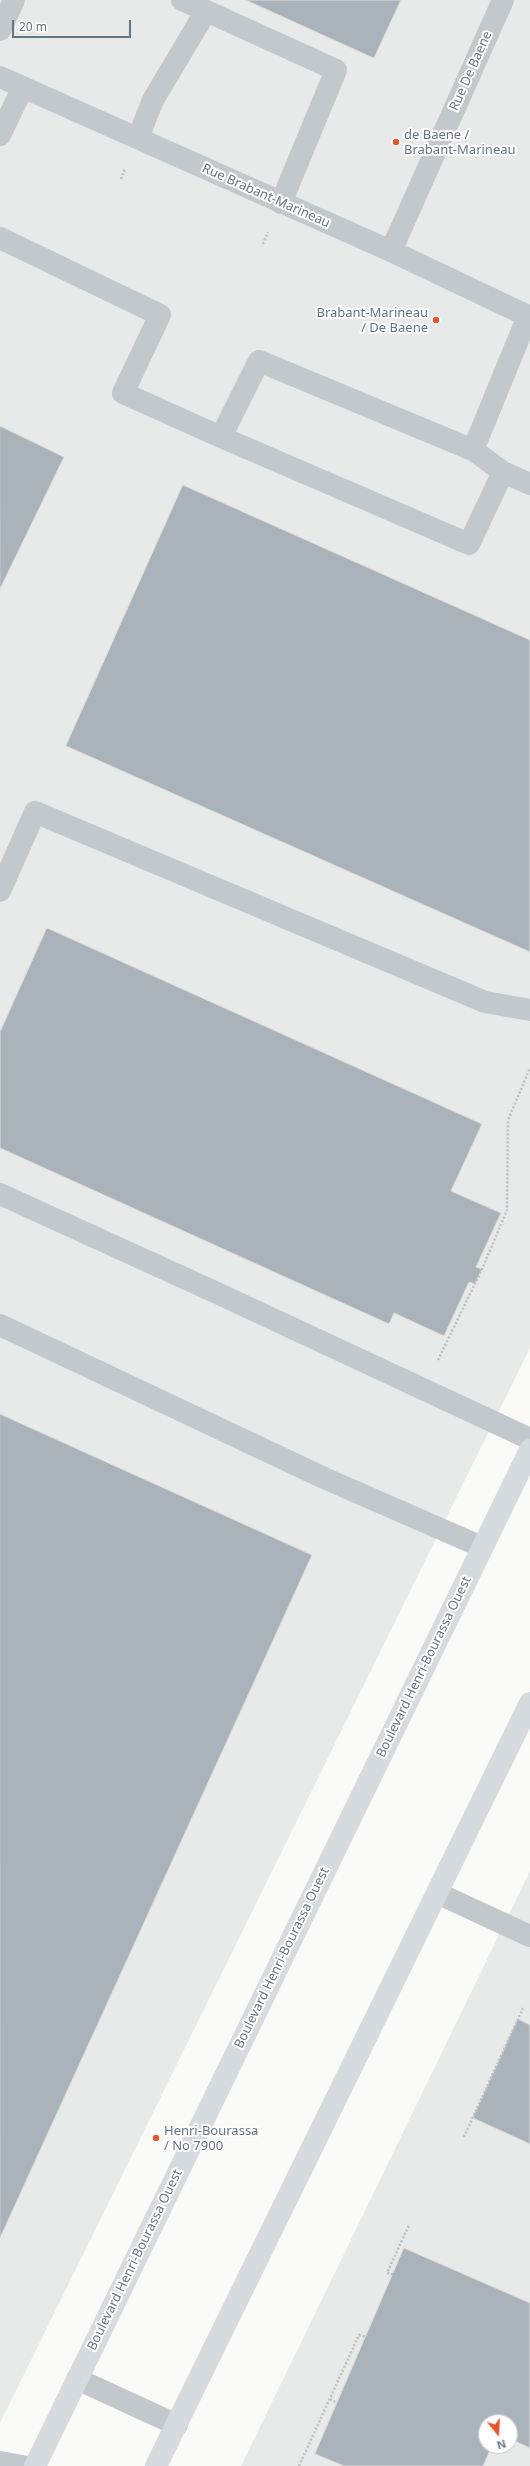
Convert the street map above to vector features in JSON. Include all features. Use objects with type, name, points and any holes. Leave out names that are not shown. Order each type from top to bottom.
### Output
[{"type":"main road","name":"Boulevard Henri-Bourassa Ouest","points":[[35,2466],[530,1450]]},
{"type":"main road","points":[[156,2466],[530,1703]]},
{"type":"street","points":[[0,30],[14,0]]},
{"type":"street","points":[[182,0],[336,70],[281,202]]},
{"type":"street","name":"Rue De Baene","points":[[391,251],[503,0]]},
{"type":"street","points":[[138,138],[153,100],[206,11]]},
{"type":"street","name":"Rue Brabant-Marineau","points":[[0,77],[391,251],[529,316]]},
{"type":"street","points":[[0,135],[23,87]]},
{"type":"street","points":[[0,238],[160,315],[124,393],[221,437],[469,544],[503,472]]},
{"type":"street","points":[[473,450],[529,316]]},
{"type":"street","points":[[221,437],[259,361],[473,450],[503,472],[530,484]]},
{"type":"street","points":[[0,891],[35,812],[485,1002],[530,1010]]},
{"type":"street","points":[[0,1194],[530,1439]]},
{"type":"street","points":[[0,1325],[324,1478],[482,1547]]},
{"type":"street","points":[[437,1893],[530,1936]]},
{"type":"street","points":[[77,2380],[177,2425]]},
{"type":"street","points":[[0,2462],[22,2466]]},
{"type":"path","points":[[443,1350],[507,1210],[508,1120],[530,1068]]},
{"type":"path","points":[[464,2137],[522,2008]]},
{"type":"path","points":[[393,2274],[387,2272],[409,2225]]},
{"type":"path","points":[[300,2466],[359,2335],[366,2337]]},
{"type":"path","points":[[330,2399],[337,2403]]},
{"type":"shaded area","points":[[0,0],[530,0],[530,1348],[0,2423]]},
{"type":"shaded area","points":[[530,1871],[530,2466],[241,2466]]},
{"type":"building","points":[[246,0],[401,0],[374,58]]},
{"type":"building","points":[[0,426],[64,457],[0,589]]},
{"type":"building","points":[[183,485],[530,640],[530,952],[66,746]]},
{"type":"building","points":[[47,928],[482,1124],[451,1191],[501,1213],[476,1267],[482,1269],[475,1284],[469,1282],[444,1336],[394,1313],[389,1324],[0,1148],[0,1032]]},
{"type":"building","points":[[0,1414],[312,1555],[0,2238]]},
{"type":"building","points":[[518,2019],[530,2025],[530,2144],[473,2118]]},
{"type":"building","points":[[404,2248],[530,2303],[530,2448],[518,2443],[518,2414],[478,2414],[478,2454],[488,2454],[483,2466],[344,2466],[315,2454]]},
{"type":"place","name":"de Baene / Brabant-Marineau","points":[[396,142]]},
{"type":"place","name":"Brabant-Marineau / De Baene","points":[[436,320]]},
{"type":"place","name":"Henri-Bourassa / No 7900","points":[[156,2138]]}]
